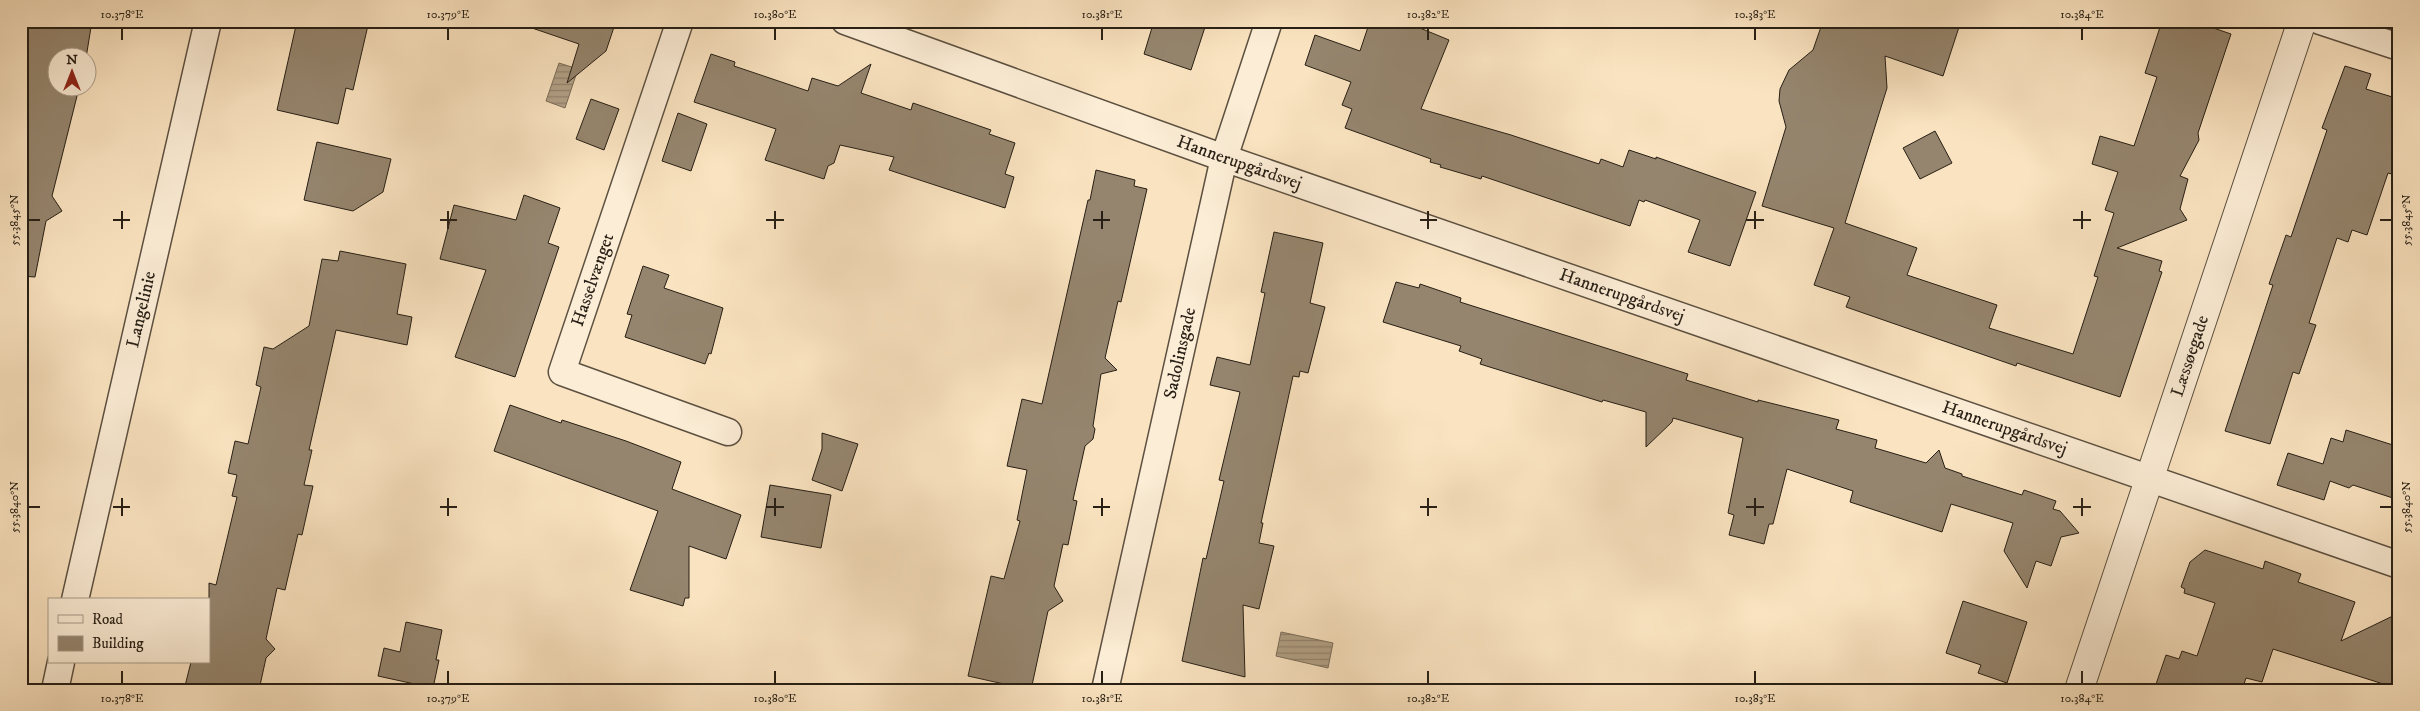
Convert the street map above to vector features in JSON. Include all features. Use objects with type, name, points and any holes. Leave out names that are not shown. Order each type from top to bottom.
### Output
[{"type":"street","name":"Langelinie","points":[[76,598],[208,21]]},
{"type":"street","name":"Hasselvænget","points":[[680,21],[562,372],[728,432]]},
{"type":"street","name":"Hannerupgårdsvej","points":[[845,21],[1224,158],[2399,565]]},
{"type":"street","name":"Sadolinsgade","points":[[1105,690],[1224,158],[1269,21]]},
{"type":"street","name":"Læssøegade","points":[[2079,690],[2148,477],[2302,21]]},
{"type":"street","points":[[2320,21],[2399,47]]},
{"type":"street","points":[[55,690],[61,664]]},
{"type":"shaded area","points":[[559,63],[578,69],[565,108],[546,101]]},
{"type":"shaded area","points":[[1281,632],[1333,643],[1328,668],[1276,656]]},
{"type":"building","points":[[28,21],[92,21],[88,48],[48,48],[48,98],[76,98],[52,196],[62,211],[46,221],[35,277],[21,276],[21,41]]},
{"type":"building","points":[[297,21],[369,21],[353,90],[346,88],[338,124],[277,110]]},
{"type":"building","points":[[527,21],[616,21],[606,51],[567,83],[579,44],[526,26]]},
{"type":"building","points":[[1154,21],[1207,21],[1191,70],[1144,54]]},
{"type":"building","points":[[1370,21],[1403,21],[1449,40],[1421,109],[1511,135],[1599,164],[1601,159],[1623,167],[1629,150],[1656,159],[1656,157],[1756,192],[1730,266],[1688,252],[1700,220],[1645,200],[1644,202],[1639,200],[1630,226],[1482,176],[1481,179],[1440,167],[1441,165],[1430,162],[1431,159],[1345,128],[1352,109],[1342,105],[1351,82],[1305,65],[1315,35],[1360,51]]},
{"type":"building","points":[[1823,21],[1961,21],[1943,76],[1885,56],[1887,88],[1845,223],[1917,248],[1907,275],[1997,305],[1989,328],[2073,354],[2098,277],[2094,276],[2114,213],[2105,210],[2118,172],[2092,164],[2100,136],[2134,146],[2157,77],[2145,73],[2162,21],[2193,21],[2231,34],[2198,133],[2199,140],[2180,176],[2188,179],[2180,209],[2187,220],[2117,248],[2162,261],[2159,271],[2162,272],[2120,397],[2017,363],[2016,366],[1846,307],[1850,297],[1814,285],[1834,228],[1762,206],[1786,127],[1779,101],[1780,89],[1789,70],[1813,50]]},
{"type":"building","points":[[711,54],[735,62],[734,66],[808,91],[812,78],[838,86],[871,64],[861,93],[911,110],[913,103],[991,130],[989,134],[1015,143],[1005,174],[1014,177],[1005,208],[889,170],[894,157],[840,145],[834,163],[828,166],[824,179],[765,160],[776,129],[694,102]]},
{"type":"building","points":[[2345,66],[2371,74],[2366,89],[2399,99],[2399,176],[2388,173],[2367,235],[2352,230],[2348,242],[2337,238],[2309,323],[2316,325],[2299,374],[2293,372],[2270,444],[2225,431],[2273,285],[2269,284],[2286,235],[2291,237],[2327,130],[2322,128]]},
{"type":"building","points":[[591,99],[619,109],[604,150],[576,139]]},
{"type":"building","points":[[678,113],[707,124],[691,171],[662,161]]},
{"type":"building","points":[[1935,131],[1952,163],[1920,179],[1903,148]]},
{"type":"building","points":[[317,142],[391,159],[383,192],[353,211],[304,200]]},
{"type":"building","points":[[1096,170],[1135,180],[1134,186],[1147,189],[1121,302],[1118,301],[1105,358],[1117,370],[1101,374],[1093,426],[1095,429],[1093,439],[1085,446],[1073,500],[1077,501],[1068,545],[1063,544],[1054,586],[1063,601],[1048,611],[1031,690],[968,676],[991,576],[1004,579],[1020,521],[1017,520],[1027,470],[1007,466],[1022,399],[1042,404]]},
{"type":"building","points":[[524,195],[560,208],[548,243],[559,247],[515,377],[455,357],[486,270],[440,259],[454,205],[516,220]]},
{"type":"building","points":[[1274,232],[1323,243],[1310,303],[1325,307],[1308,373],[1300,371],[1299,377],[1293,376],[1261,523],[1263,523],[1259,543],[1274,546],[1259,609],[1243,605],[1245,677],[1182,661],[1203,558],[1206,559],[1224,481],[1219,480],[1240,392],[1210,385],[1217,357],[1250,365],[1265,293],[1261,292]]},
{"type":"building","points":[[340,251],[406,264],[397,314],[412,317],[407,345],[336,330],[309,450],[312,450],[304,485],[313,486],[302,535],[298,534],[285,590],[277,588],[266,639],[275,649],[266,658],[259,690],[184,690],[190,664],[210,664],[209,583],[216,585],[237,497],[232,496],[237,475],[228,473],[235,441],[248,444],[261,387],[256,385],[264,347],[273,349],[309,326],[322,259],[338,261]]},
{"type":"building","points":[[643,266],[669,275],[664,288],[723,308],[711,354],[709,353],[705,364],[625,337],[632,315],[627,314]]},
{"type":"building","points":[[1396,282],[1419,288],[1420,284],[1461,298],[1460,302],[1688,374],[1686,380],[1758,402],[1758,400],[1839,420],[1836,429],[1877,440],[1875,448],[1926,463],[1939,450],[1945,468],[1962,474],[1962,476],[2022,495],[2024,490],[2056,501],[2053,509],[2060,511],[2079,533],[2061,537],[2051,566],[2036,561],[2027,588],[2004,551],[2013,523],[1951,504],[1942,532],[1850,502],[1853,491],[1787,469],[1773,524],[1769,524],[1764,544],[1729,535],[1734,515],[1728,513],[1743,438],[1673,418],[1672,422],[1646,447],[1646,412],[1603,400],[1602,402],[1480,364],[1482,359],[1459,351],[1461,346],[1383,322]]},
{"type":"building","points":[[510,405],[561,423],[562,420],[626,441],[681,462],[672,489],[741,515],[726,559],[689,546],[689,598],[685,598],[683,606],[630,590],[658,511],[494,451]]},
{"type":"building","points":[[2346,430],[2399,447],[2399,500],[2353,485],[2349,488],[2330,481],[2324,500],[2277,485],[2288,453],[2323,464],[2331,438],[2343,442]]},
{"type":"building","points":[[822,433],[858,444],[842,491],[812,480],[822,449]]},
{"type":"building","points":[[770,485],[831,495],[821,548],[761,537]]},
{"type":"building","points":[[2205,550],[2263,569],[2265,561],[2301,574],[2298,582],[2355,602],[2341,641],[2399,613],[2399,689],[2273,649],[2262,682],[2246,678],[2242,690],[2154,690],[2166,655],[2179,659],[2182,651],[2197,656],[2215,603],[2184,593],[2185,589],[2181,587],[2190,562]]},
{"type":"building","points":[[1963,601],[2027,622],[2007,683],[1978,673],[1981,665],[1946,653]]},
{"type":"building","points":[[406,622],[442,630],[436,660],[439,660],[433,688],[378,676],[384,648],[400,652]]}]
